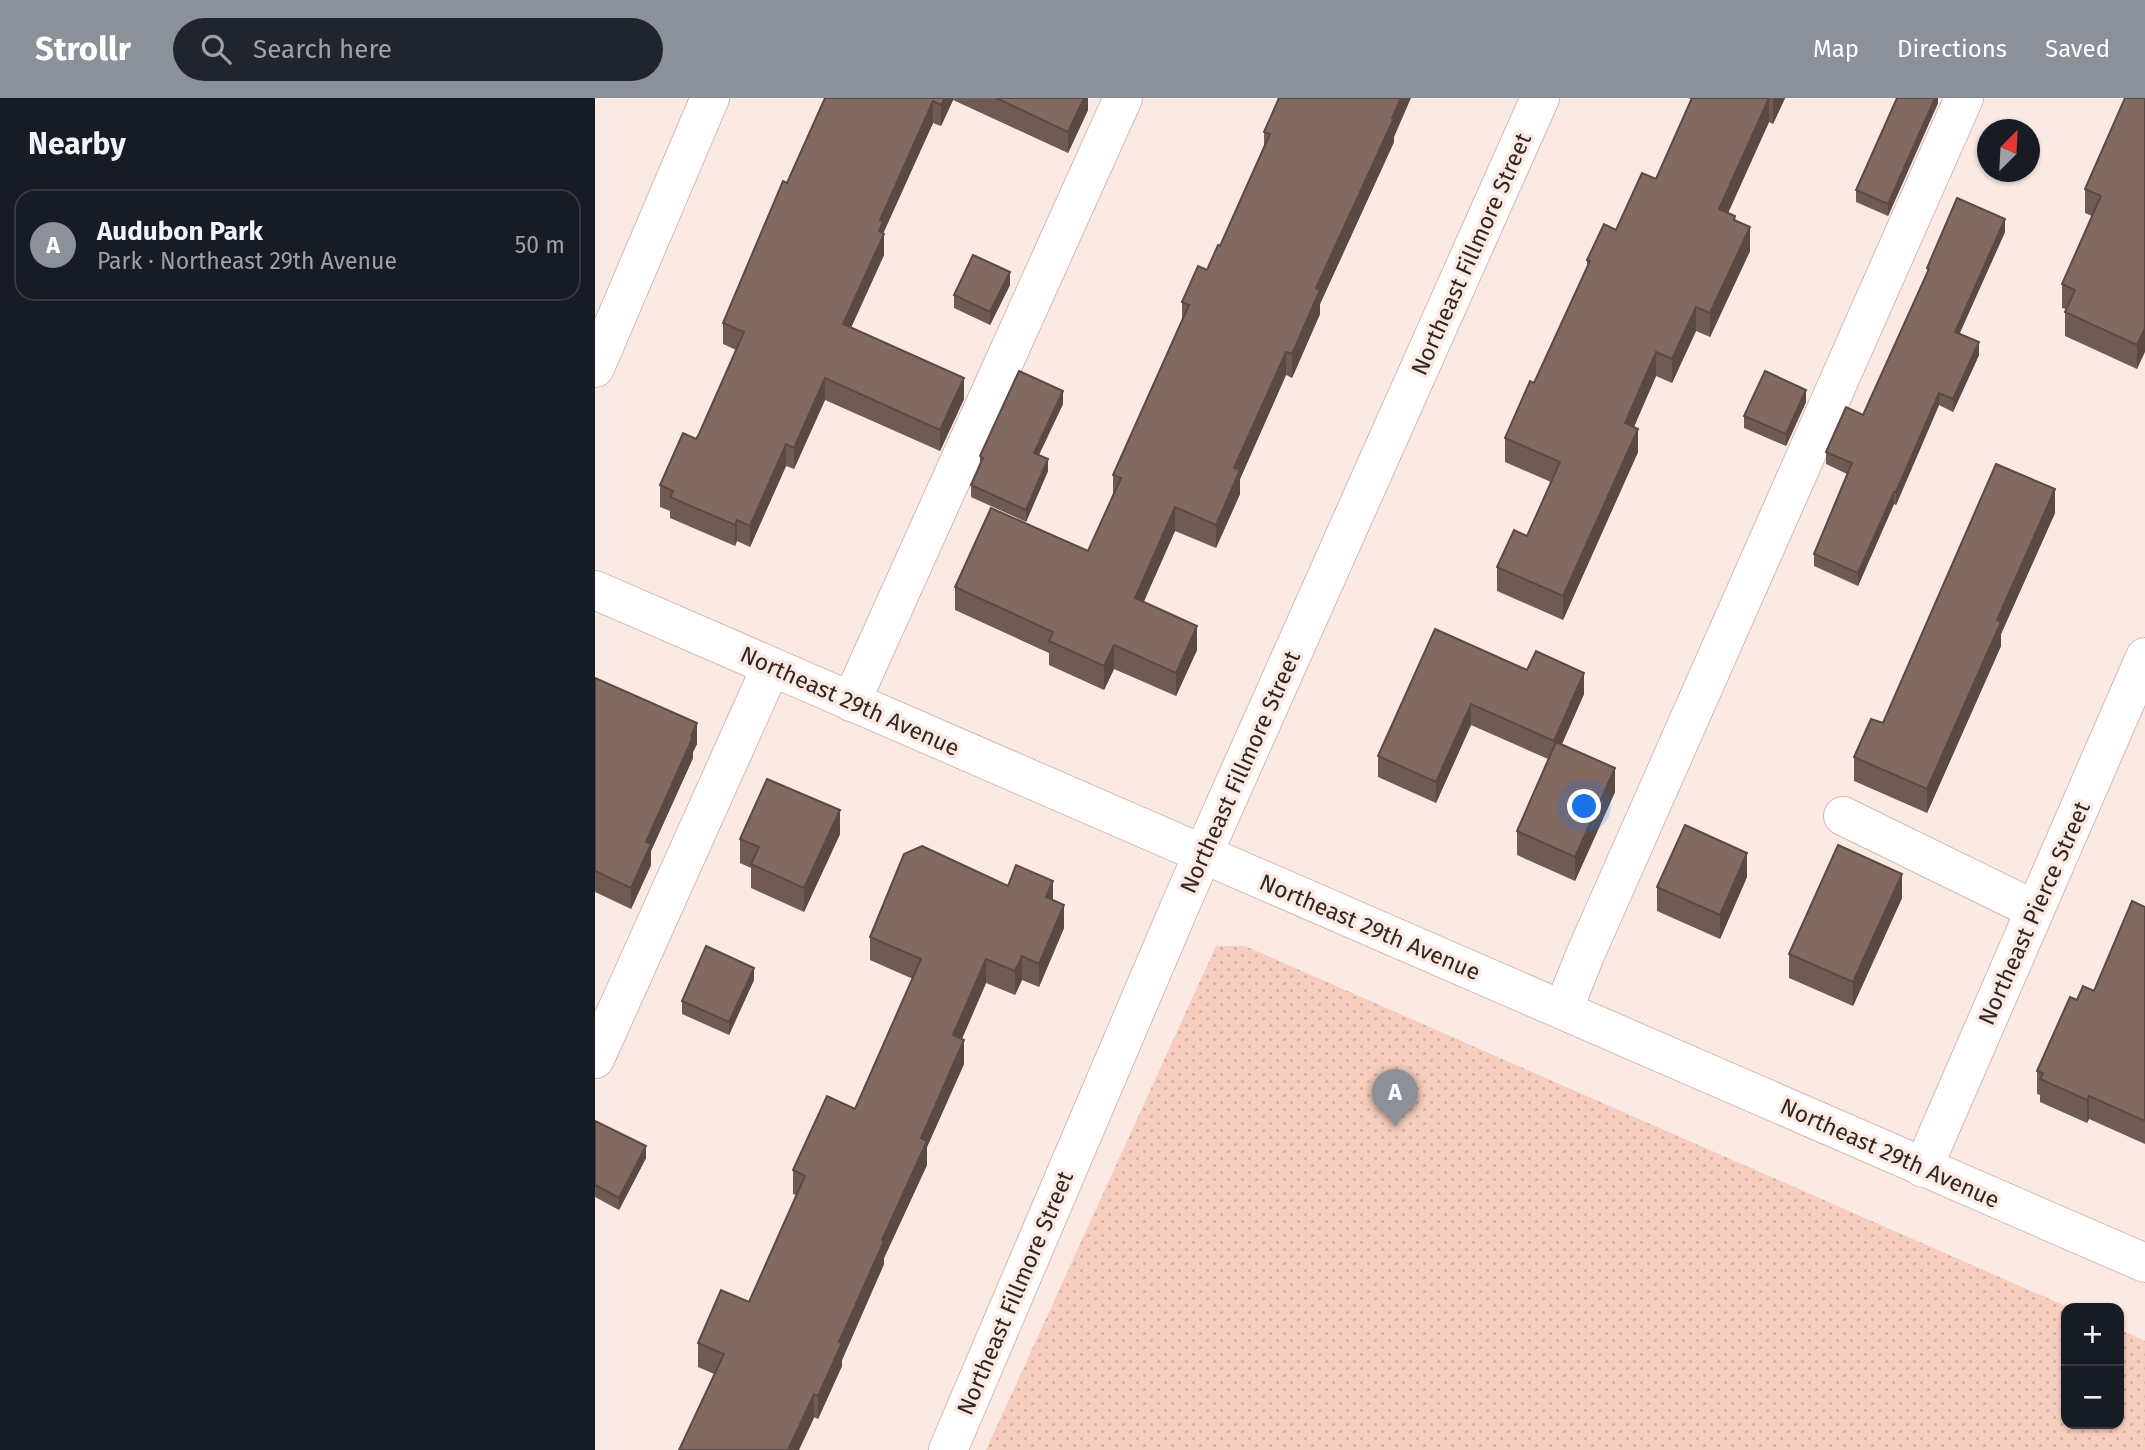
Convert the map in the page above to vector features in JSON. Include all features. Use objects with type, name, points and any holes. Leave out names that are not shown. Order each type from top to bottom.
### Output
[{"type":"street","points":[[595,368],[710,98]]},
{"type":"street","points":[[851,702],[1123,98]]},
{"type":"street","name":"Northeast Fillmore Street","points":[[948,1450],[1203,855],[1540,98]]},
{"type":"street","points":[[1563,1010],[1596,929],[1964,98]]},
{"type":"street","name":"Northeast 29th Avenue","points":[[595,590],[2145,1264]]},
{"type":"street","name":"Northeast Pierce Street","points":[[1923,1168],[2145,657]]},
{"type":"street","points":[[595,1059],[771,667]]},
{"type":"street","points":[[1843,816],[2035,910]]},
{"type":"shaded area","points":[[1216,946],[1245,946],[2061,1304],[2061,1429],[2124,1429],[2124,1331],[2145,1341],[2145,1450],[986,1450]]},
{"type":"building","points":[[825,98],[945,98],[941,105],[933,101],[880,220],[883,222],[879,231],[884,234],[843,324],[964,378],[940,430],[825,378],[794,448],[786,444],[750,526],[737,520],[735,525],[670,497],[673,491],[660,485],[683,433],[696,439],[699,434],[744,332],[723,323],[783,181],[787,183]]},
{"type":"building","points":[[996,98],[1084,98],[1068,132]]},
{"type":"building","points":[[1279,98],[1401,98],[1316,288],[1320,290],[1292,354],[1286,352],[1234,468],[1240,470],[1216,525],[1175,507],[1135,598],[1197,626],[1176,673],[1114,645],[1104,666],[1049,641],[1053,632],[955,587],[991,508],[1088,551],[1121,478],[1113,475],[1189,305],[1182,302],[1198,266],[1207,270],[1218,245],[1220,246],[1270,134],[1264,132]]},
{"type":"building","points":[[1692,98],[1769,98],[1719,209],[1750,227],[1710,313],[1696,307],[1672,359],[1656,352],[1625,423],[1638,429],[1563,596],[1497,567],[1514,530],[1527,536],[1560,462],[1505,438],[1530,381],[1534,383],[1604,224],[1616,230],[1642,173],[1656,179]]},
{"type":"building","points":[[1897,98],[1935,98],[1888,204],[1856,190]]},
{"type":"building","points":[[2125,98],[2145,98],[2145,328],[2137,345],[2065,312],[2075,290],[2062,284],[2101,196],[2085,189]]},
{"type":"building","points":[[1957,198],[2005,219],[1955,332],[1979,342],[1953,399],[1939,393],[1858,573],[1814,554],[1852,463],[1826,452],[1846,407],[1863,415],[1929,269],[1927,268]]},
{"type":"building","points":[[973,255],[1010,272],[990,312],[954,295]]},
{"type":"building","points":[[1019,371],[1063,391],[1034,453],[1048,459],[1026,510],[971,485],[983,458],[980,456]]},
{"type":"building","points":[[1765,371],[1806,390],[1786,434],[1744,416]]},
{"type":"building","points":[[1996,464],[2055,489],[1997,620],[2001,622],[1927,789],[1854,757],[1871,719],[1883,723]]},
{"type":"building","points":[[1435,629],[1527,670],[1536,651],[1584,673],[1554,741],[1471,704],[1436,782],[1378,756]]},
{"type":"building","points":[[595,678],[697,723],[646,842],[651,844],[631,888],[595,871]]},
{"type":"building","points":[[1556,742],[1615,768],[1575,857],[1517,831]]},
{"type":"building","points":[[767,779],[840,810],[804,888],[751,864],[759,847],[740,839]]},
{"type":"building","points":[[1685,825],[1747,853],[1720,915],[1657,887]]},
{"type":"building","points":[[1838,845],[1902,874],[1853,982],[1789,954]]},
{"type":"building","points":[[922,846],[1008,886],[1016,865],[1053,881],[1046,897],[1064,905],[1039,964],[1022,956],[1015,971],[986,959],[953,1035],[964,1040],[921,1138],[927,1141],[839,1342],[842,1343],[818,1396],[814,1394],[788,1450],[679,1450],[724,1354],[698,1343],[721,1290],[749,1302],[805,1176],[793,1170],[827,1096],[855,1109],[921,959],[870,937],[904,854]]},
{"type":"building","points":[[2132,901],[2145,907],[2145,1121],[2089,1096],[2087,1100],[2040,1079],[2043,1073],[2037,1071],[2070,997],[2077,1000],[2083,986],[2094,991]]},
{"type":"building","points":[[706,946],[754,968],[729,1022],[682,1001]]},
{"type":"building","points":[[595,1121],[646,1146],[619,1198],[595,1185]]},
{"type":"place","name":"Audubon Park","points":[[1395,1127]]}]
